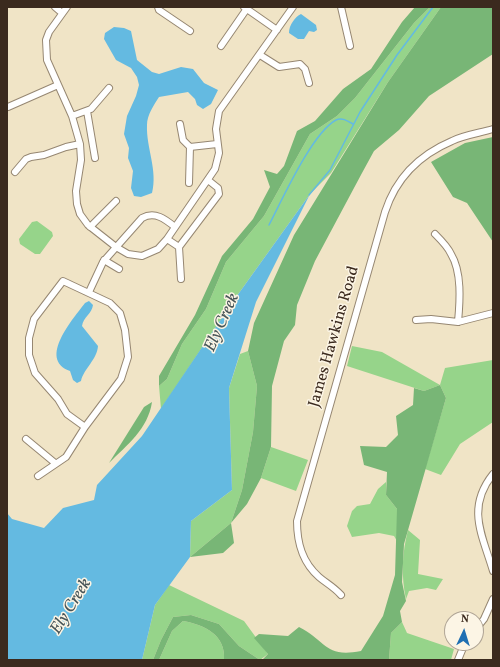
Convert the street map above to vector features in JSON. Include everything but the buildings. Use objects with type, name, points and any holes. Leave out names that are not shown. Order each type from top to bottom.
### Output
[{"type":"street","points":[[55,7],[62,13]]},
{"type":"street","points":[[67,7],[49,32],[46,40],[47,60],[72,116],[80,144],[77,204],[80,214],[90,227],[116,247],[128,254],[142,256],[158,250],[176,227],[208,180],[217,161],[216,129],[219,111],[293,7]]},
{"type":"street","points":[[158,7],[159,10],[190,31]]},
{"type":"street","points":[[341,7],[350,46]]},
{"type":"street","points":[[221,46],[246,8],[277,30]]},
{"type":"street","points":[[260,55],[279,67],[300,64],[306,69],[309,83]]},
{"type":"street","points":[[8,107],[58,85]]},
{"type":"street","points":[[72,116],[86,111],[96,105],[109,88]]},
{"type":"street","points":[[86,111],[95,158]]},
{"type":"street","points":[[180,124],[183,140],[190,147],[189,183]]},
{"type":"street","name":"James Hawkins Road","points":[[341,595],[332,585],[320,577],[305,560],[299,544],[296,521],[385,212],[391,194],[400,179],[414,164],[452,141],[493,129]]},
{"type":"street","points":[[15,172],[26,159],[80,144]]},
{"type":"street","points":[[190,147],[217,144]]},
{"type":"street","points":[[181,279],[179,247],[218,194],[218,188],[208,180]]},
{"type":"street","points":[[90,227],[116,201]]},
{"type":"street","points":[[89,292],[104,260],[142,218],[147,215],[156,215],[176,227]]},
{"type":"street","points":[[435,234],[451,253],[456,265],[458,280],[458,322]]},
{"type":"street","points":[[167,239],[179,247]]},
{"type":"street","points":[[104,260],[119,269]]},
{"type":"street","points":[[38,476],[55,463],[66,457],[85,427],[121,380],[128,357],[125,330],[120,313],[110,302],[64,280],[34,319],[29,338],[29,355],[34,373],[58,399],[67,414],[85,427]]},
{"type":"street","points":[[416,320],[431,319],[458,322],[493,314]]},
{"type":"street","points":[[26,439],[55,463]]},
{"type":"street","points":[[493,474],[480,494],[477,509],[479,526],[493,572]]},
{"type":"street","points":[[484,620],[493,599]]},
{"type":"green space","points":[[415,7],[430,7],[414,23],[355,98],[337,116],[310,134],[264,216],[226,262],[206,309],[182,344],[167,379],[159,386],[159,376],[195,315],[222,256],[253,219],[270,187],[264,170],[277,174],[284,166],[297,131],[315,121],[343,89],[371,69],[402,22]]},
{"type":"green space","points":[[430,7],[441,7],[388,82],[331,173],[310,194],[234,300],[161,409],[159,386],[167,379],[182,344],[206,309],[226,262],[264,216],[310,134],[337,116],[355,98],[414,23]]},
{"type":"green space","points":[[441,7],[493,7],[493,54],[429,96],[399,130],[374,151],[315,261],[297,305],[295,325],[284,341],[272,386],[271,447],[261,478],[247,504],[231,523],[242,490],[253,432],[257,386],[248,351],[254,323],[294,235],[388,82]]},
{"type":"green space","points":[[493,137],[493,242],[467,203],[453,197],[431,162],[465,143]]},
{"type":"green space","points":[[37,221],[52,232],[53,236],[40,254],[35,254],[20,244],[19,239],[32,222]]},
{"type":"green space","points":[[352,346],[382,352],[440,385],[424,391],[347,366]]},
{"type":"green space","points":[[248,351],[257,386],[253,432],[242,490],[231,523],[190,557],[191,521],[232,490],[229,388],[240,354]]},
{"type":"green space","points":[[493,360],[493,422],[460,444],[441,475],[425,469],[446,398],[440,385],[445,368]]},
{"type":"green space","points":[[440,385],[446,398],[404,544],[402,582],[406,601],[400,611],[402,622],[391,633],[389,660],[262,660],[268,654],[254,638],[259,634],[288,636],[299,627],[333,650],[349,653],[361,651],[383,616],[395,575],[397,509],[386,495],[387,472],[364,465],[360,446],[386,447],[398,435],[396,416],[413,405],[414,388],[424,391]]},
{"type":"green space","points":[[152,402],[150,412],[136,436],[109,463],[144,407]]},
{"type":"green space","points":[[271,447],[308,460],[296,491],[261,478]]},
{"type":"green space","points":[[386,482],[386,495],[397,509],[397,541],[394,536],[379,533],[352,537],[347,526],[352,511],[357,506],[370,504],[378,489]]},
{"type":"green space","points":[[231,523],[234,543],[223,553],[190,557]]},
{"type":"green space","points":[[408,530],[420,540],[418,574],[443,579],[436,590],[427,588],[409,591],[406,599],[403,582],[403,564],[404,547]]},
{"type":"green space","points":[[169,585],[244,621],[268,654],[260,660],[239,646],[219,624],[191,615],[173,617],[153,660],[142,660],[155,605]]},
{"type":"green space","points":[[191,615],[219,624],[239,646],[260,660],[224,660],[224,651],[218,638],[199,625],[183,621],[172,631],[159,660],[153,660],[173,617]]},
{"type":"green space","points":[[183,621],[199,625],[218,638],[224,651],[224,660],[159,660],[172,631]]},
{"type":"green space","points":[[402,622],[407,633],[444,646],[444,651],[453,651],[451,660],[389,660],[391,633]]},
{"type":"water","points":[[301,14],[316,25],[317,30],[314,32],[309,31],[304,39],[298,39],[289,33],[289,30],[293,22]]},
{"type":"water","points":[[114,27],[124,28],[131,31],[137,60],[152,72],[159,74],[181,67],[193,69],[204,83],[218,90],[211,104],[203,109],[197,105],[195,99],[188,92],[159,97],[149,114],[147,121],[148,142],[154,176],[152,193],[141,197],[134,196],[131,188],[133,171],[128,158],[129,148],[124,134],[127,116],[139,85],[137,77],[131,68],[116,60],[104,39],[105,33]]},
{"type":"water","points":[[310,194],[256,302],[229,388],[232,490],[191,521],[190,557],[155,605],[142,660],[7,660],[7,513],[12,519],[44,528],[63,508],[94,500],[97,485],[142,436],[234,300]]},
{"type":"water","points":[[89,301],[93,305],[82,326],[98,346],[95,356],[81,381],[77,383],[73,380],[70,371],[61,365],[57,357],[57,348],[73,318],[85,303]]},
{"type":"waterway","name":"Ely Creek","points":[[309,195],[330,170],[360,112],[397,55],[433,7]]},
{"type":"waterway","points":[[269,225],[298,168],[317,138],[327,127],[338,119],[343,119],[353,124]]}]
